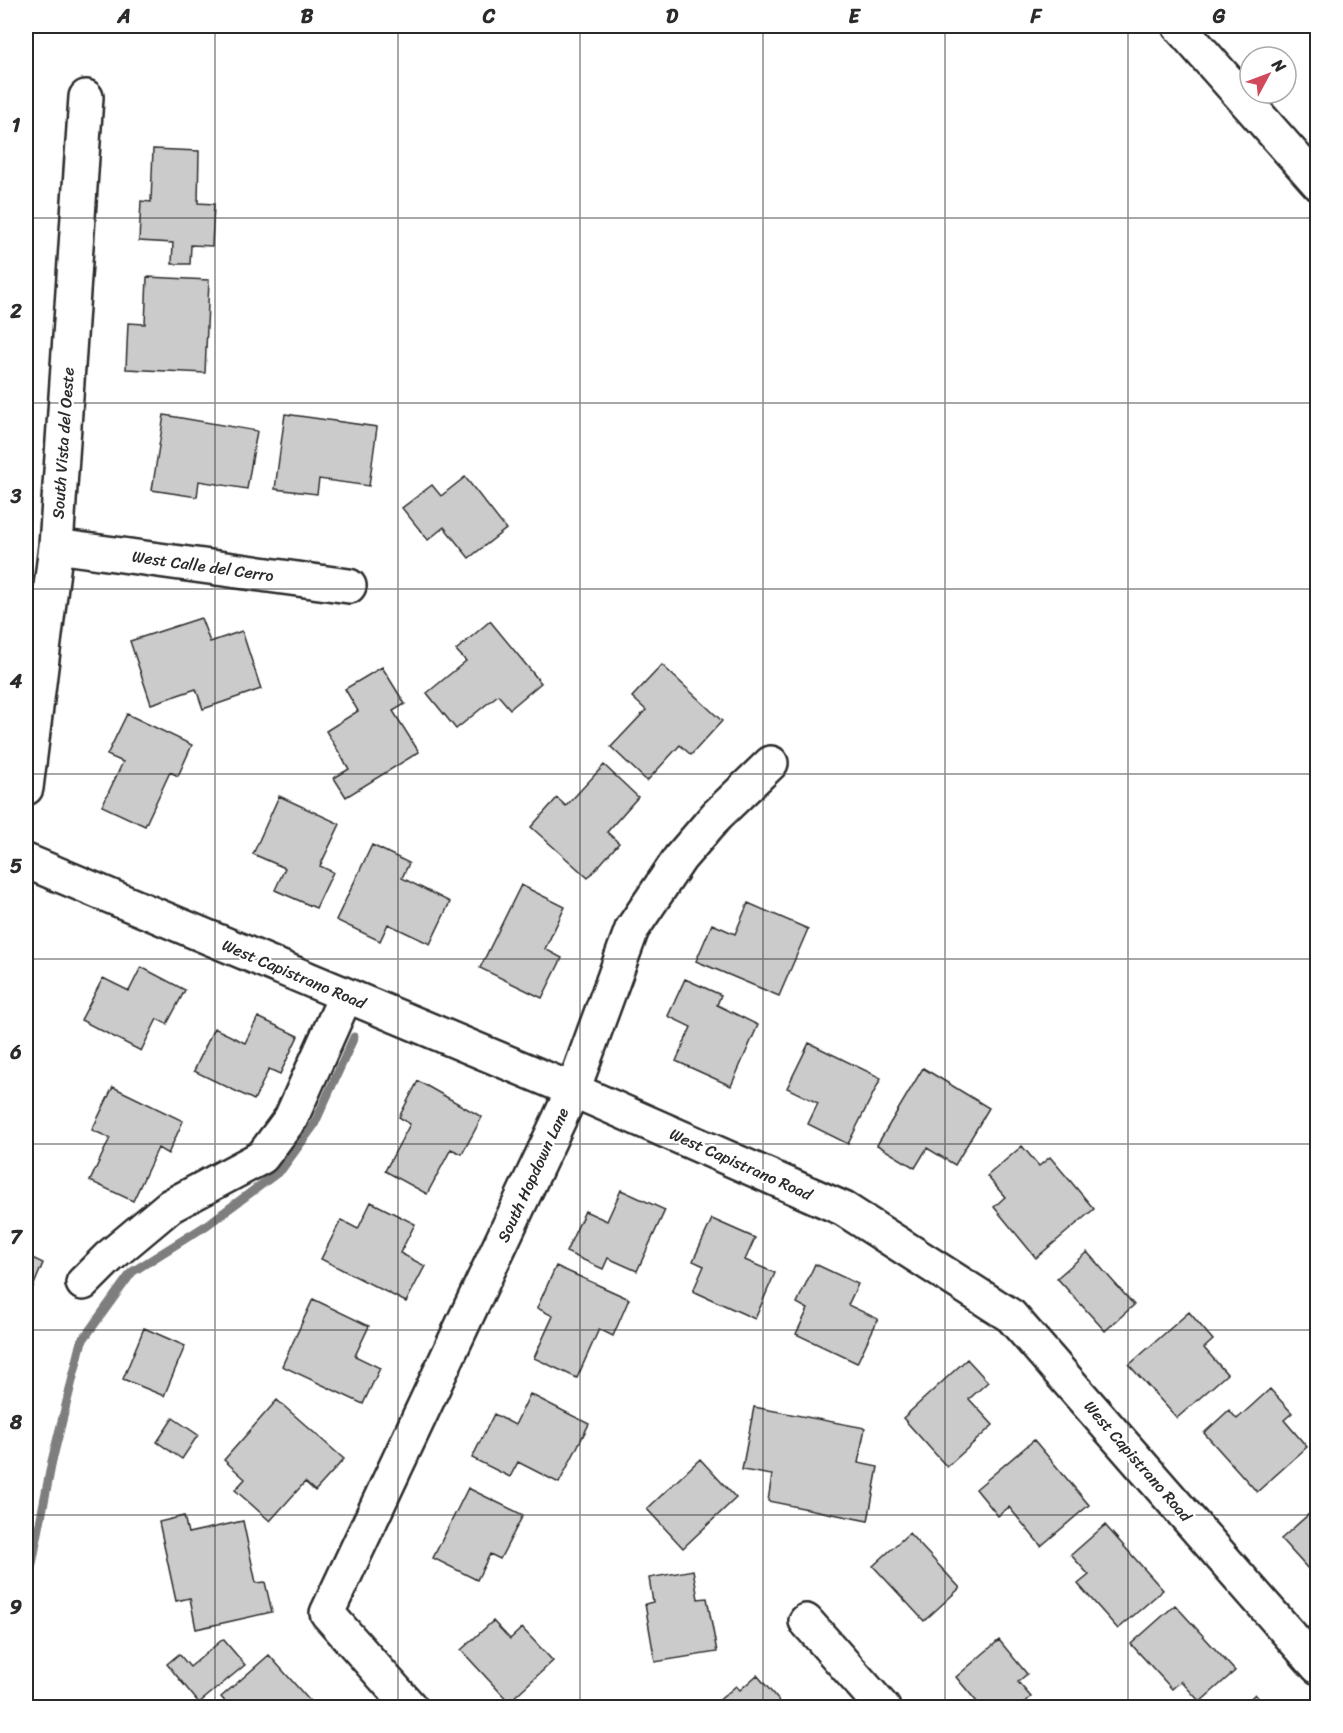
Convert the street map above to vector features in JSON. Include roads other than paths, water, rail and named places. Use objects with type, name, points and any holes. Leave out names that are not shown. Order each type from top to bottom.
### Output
[{"type":"street","points":[[1179,26],[1317,183]]},
{"type":"street","name":"South Vista del Oeste","points":[[26,788],[56,546],[86,97]]},
{"type":"street","name":"West Calle del Cerro","points":[[56,546],[350,586]]},
{"type":"street","name":"South Hopdown Lane","points":[[411,1707],[327,1613],[573,1090],[632,929],[680,858],[717,815],[771,763]]},
{"type":"street","name":"West Capistrano Road","points":[[26,861],[573,1090],[844,1209],[1011,1316],[1317,1667]]},
{"type":"street","points":[[82,1283],[109,1257],[171,1206],[262,1157],[291,1118],[346,995]]},
{"type":"street","points":[[806,1621],[883,1707]]},
{"type":"waterway","points":[[26,1595],[52,1461],[82,1341],[132,1272],[207,1225],[281,1170],[314,1125],[354,1037]]}]
